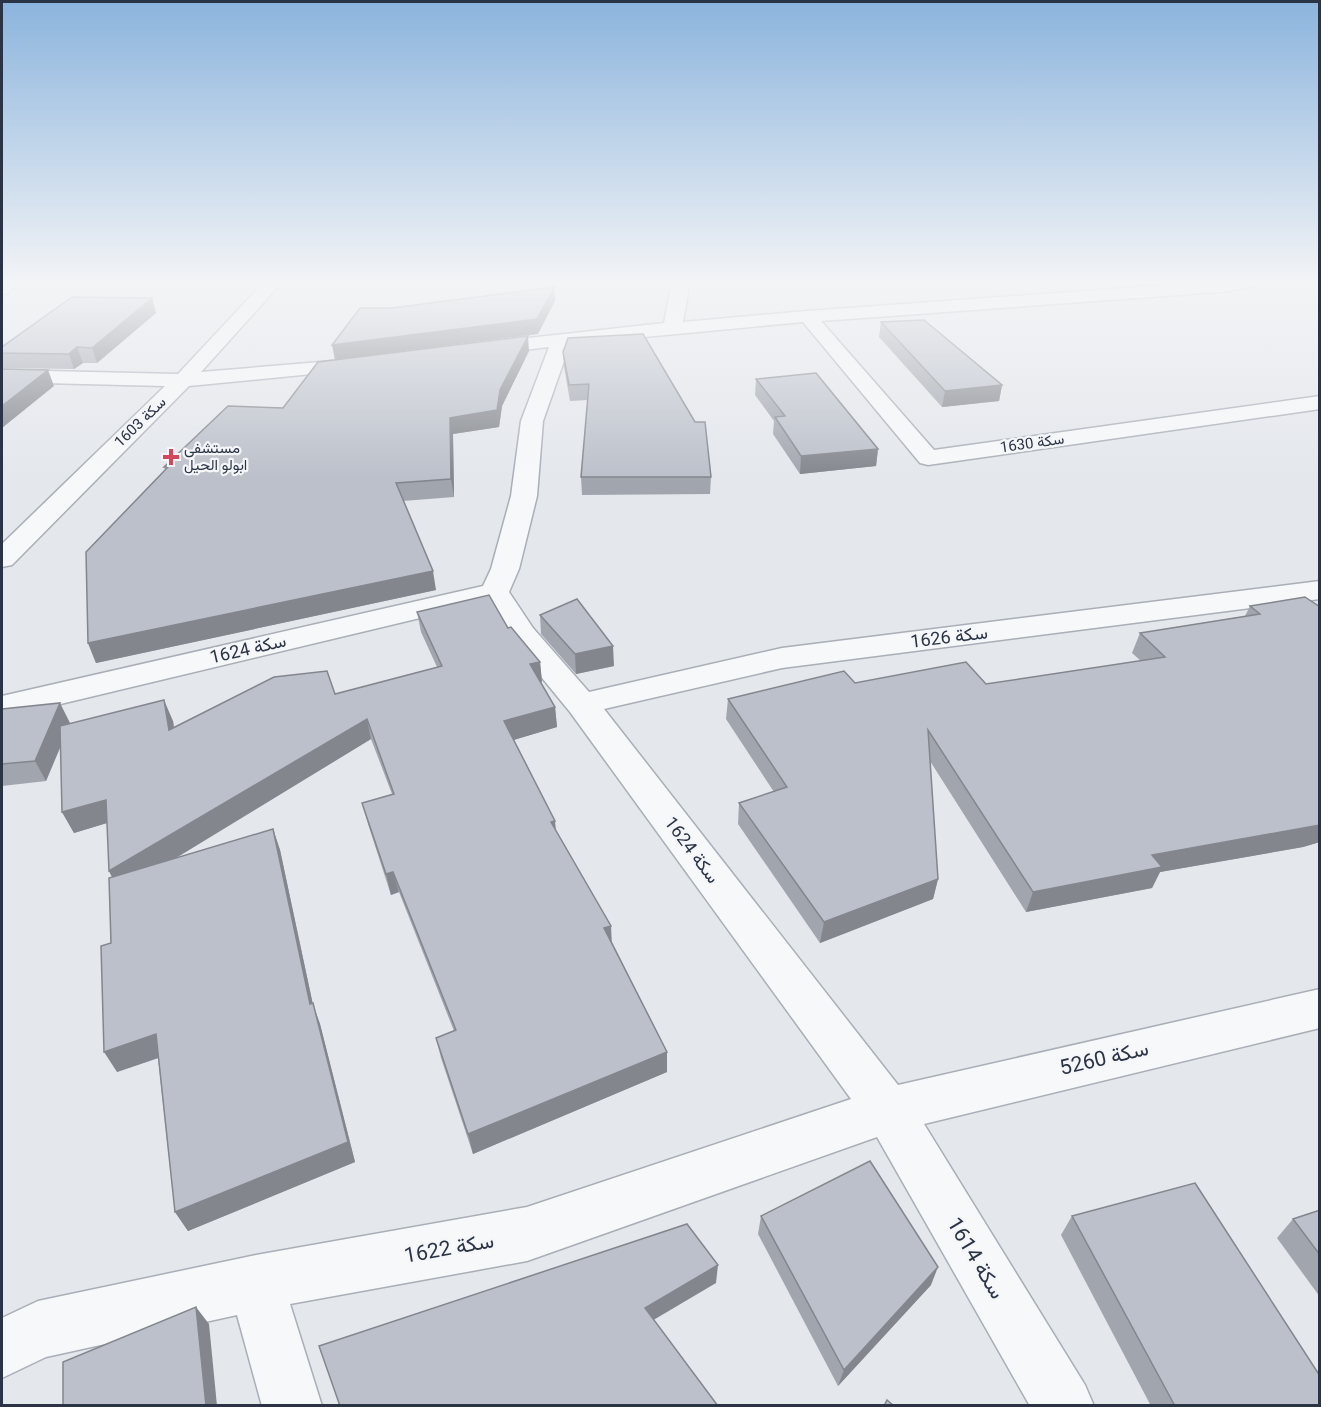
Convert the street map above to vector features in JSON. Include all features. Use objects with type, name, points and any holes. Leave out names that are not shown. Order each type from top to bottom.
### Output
[{"type":"street","name":"سكة 1603","points":[[2,559],[214,347]]},
{"type":"street","points":[[470,351],[503,347]]},
{"type":"street","points":[[495,592],[505,569],[524,496],[532,421],[559,347]]},
{"type":"street","name":"سكة 1630","points":[[833,347],[928,458],[1320,402]]},
{"type":"street","points":[[2,376],[183,380],[320,370],[378,363]]},
{"type":"street","name":"سكة 1626","points":[[582,704],[782,658],[1320,590]]},
{"type":"street","name":"سكة 1624","points":[[2,707],[495,592],[522,634],[582,704],[888,1110]]},
{"type":"street","name":"سكة 5260","points":[[888,1110],[1320,1008]]},
{"type":"street","name":"سكة 1622","points":[[2,1349],[38,1330],[256,1284],[527,1234],[888,1110]]},
{"type":"street","name":"سكة 1614","points":[[888,1110],[1064,1406]]},
{"type":"street","points":[[256,1284],[292,1406]]},
{"type":"building","points":[[2,347],[94,347],[77,347],[69,354],[2,353]]},
{"type":"building","points":[[442,347],[522,347],[500,390],[497,410],[450,418],[451,479],[396,483],[433,571],[88,643],[86,552],[168,467],[164,467],[228,406],[283,408],[318,362]]},
{"type":"building","points":[[565,347],[650,347],[695,422],[705,422],[711,477],[581,477],[589,384],[569,385],[563,352]]},
{"type":"building","points":[[904,347],[956,347],[1002,385],[945,391]]},
{"type":"building","points":[[2,369],[48,370],[2,406]]},
{"type":"building","points":[[816,373],[878,449],[801,456],[775,417],[785,416],[756,379]]},
{"type":"building","points":[[489,595],[508,628],[511,627],[540,662],[530,664],[555,707],[504,721],[555,821],[551,822],[611,926],[604,928],[667,1052],[468,1134],[436,1038],[456,1030],[393,872],[386,874],[362,803],[394,794],[367,719],[109,871],[106,800],[62,812],[60,726],[164,700],[169,730],[274,677],[327,671],[335,694],[442,666],[417,612]]},
{"type":"building","points":[[1305,597],[1320,607],[1320,825],[1152,855],[1162,867],[1033,892],[928,730],[938,879],[824,922],[739,803],[787,787],[728,699],[844,671],[855,683],[966,662],[986,684],[1165,657],[1140,633],[1260,614],[1250,606]]},
{"type":"building","points":[[577,599],[613,646],[575,654],[540,615]]},
{"type":"building","points":[[60,703],[35,761],[2,764],[2,709]]},
{"type":"building","points":[[273,829],[310,1004],[313,1003],[348,1142],[175,1212],[156,1034],[104,1052],[101,946],[111,943],[109,878]]},
{"type":"building","points":[[870,1161],[938,1267],[844,1370],[761,1216]]},
{"type":"building","points":[[1195,1183],[1320,1376],[1320,1406],[1175,1406],[1072,1216]]},
{"type":"building","points":[[1320,1210],[1320,1255],[1293,1219]]},
{"type":"building","points":[[687,1224],[718,1265],[645,1308],[718,1406],[340,1406],[319,1346]]},
{"type":"building","points":[[196,1307],[206,1406],[63,1406],[63,1362]]},
{"type":"building","points":[[887,1400],[894,1406],[884,1406]]},
{"type":"place","name":"مستشفى ابولو الحيل","points":[[171,457]]}]
